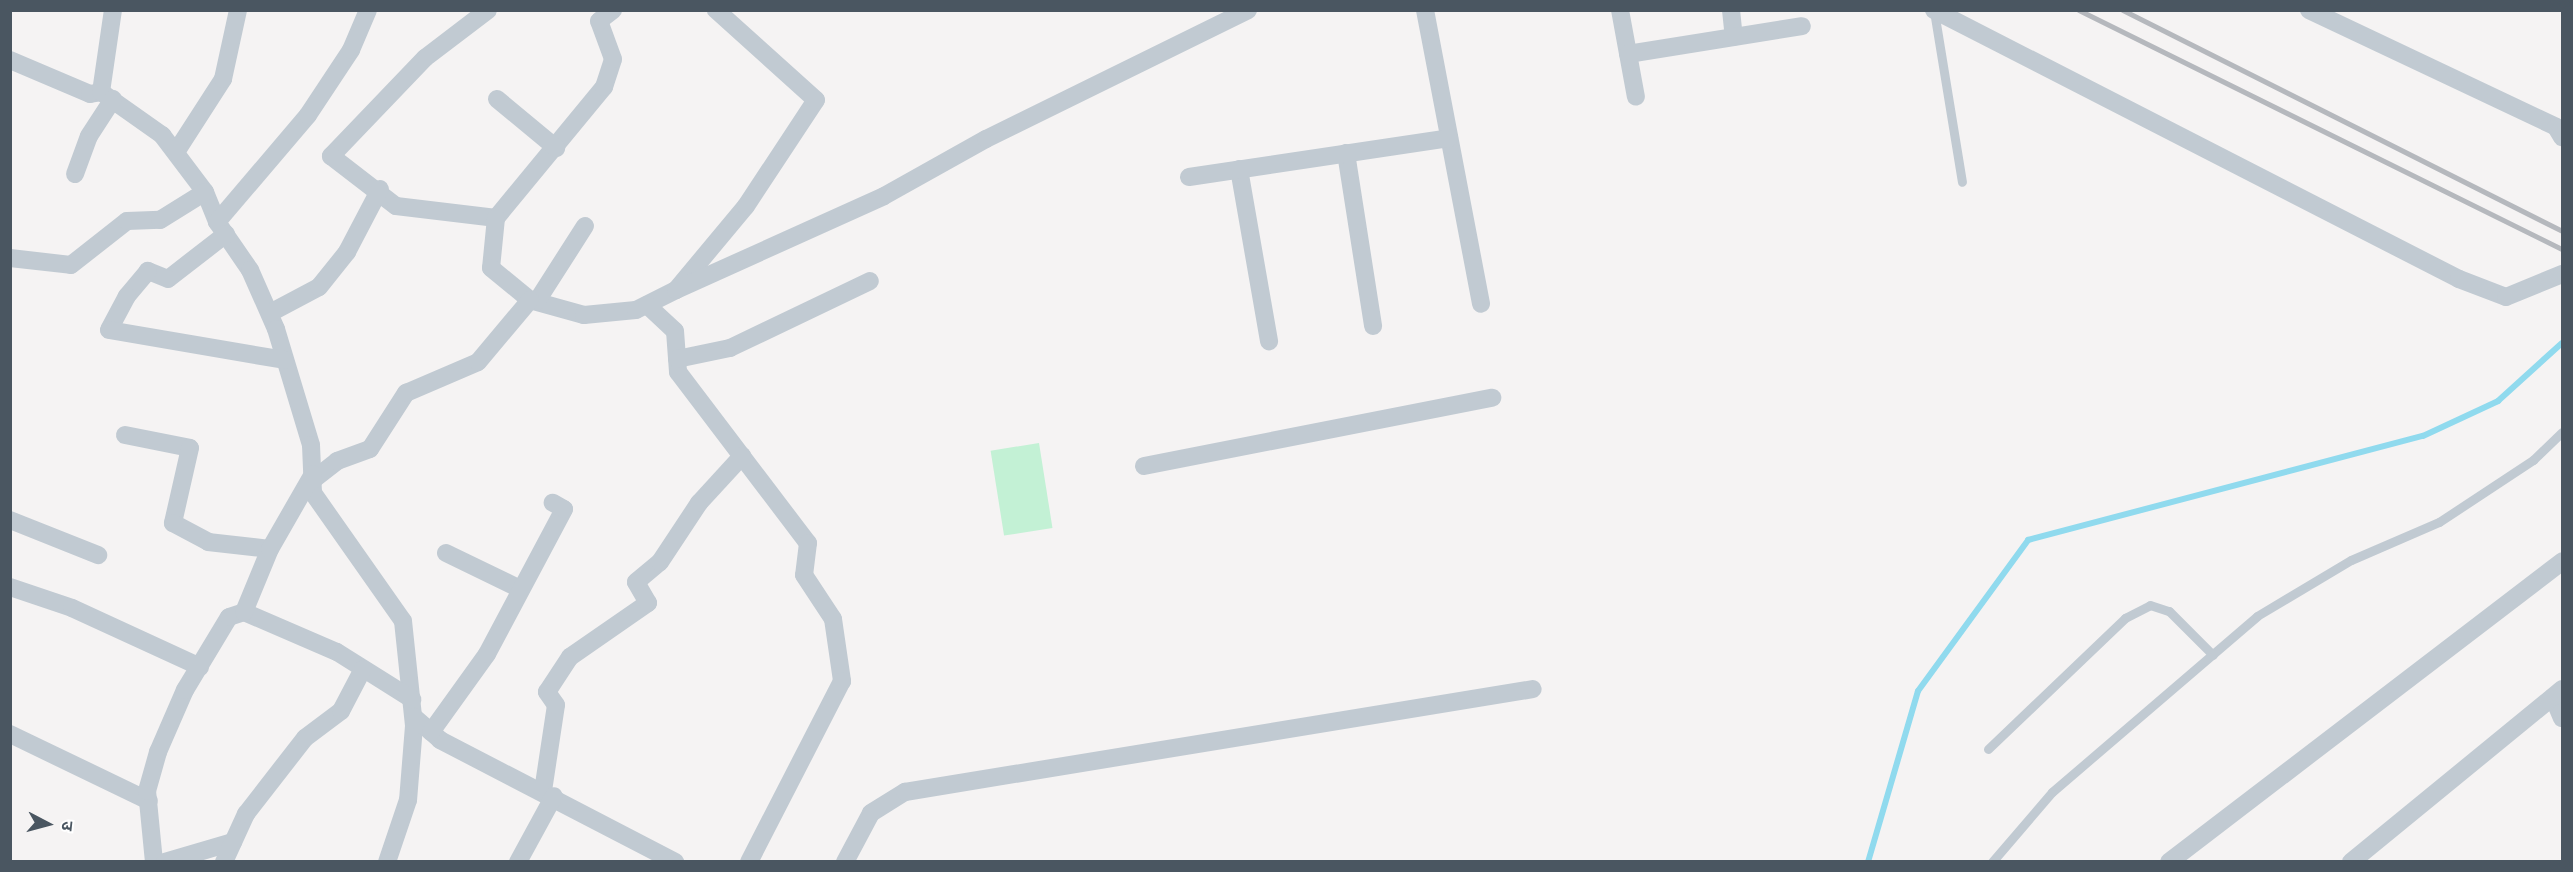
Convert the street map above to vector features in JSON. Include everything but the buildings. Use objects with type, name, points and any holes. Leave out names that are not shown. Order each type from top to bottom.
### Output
[{"type":"street","points":[[75,174],[107,95],[113,10]]},
{"type":"street","points":[[176,152],[223,79],[238,10]]},
{"type":"street","points":[[284,360],[109,330],[127,296],[148,271],[168,279],[221,228],[308,115],[351,50],[368,10]]},
{"type":"street","points":[[488,10],[425,58],[331,156],[380,189],[396,206],[415,212],[496,218]]},
{"type":"street","points":[[613,10],[599,21],[613,59],[604,87],[496,218],[491,268],[534,301],[584,315],[646,305],[884,196],[986,139],[1248,10]]},
{"type":"street","points":[[676,290],[746,206],[816,100],[716,10]]},
{"type":"street","points":[[1425,10],[1481,304]]},
{"type":"street","points":[[1620,10],[1636,97]]},
{"type":"street","points":[[1731,10],[1734,37]]},
{"type":"street","points":[[2309,10],[2556,128],[2562,137]]},
{"type":"street","points":[[1934,11],[2459,279],[2506,297],[2562,274]]},
{"type":"street","points":[[1628,54],[1802,26]]},
{"type":"street","points":[[10,60],[90,94],[107,95],[176,152],[205,192],[221,228],[270,313],[311,445],[313,493],[404,621],[413,708],[408,800],[387,861]]},
{"type":"street","points":[[497,99],[556,148]]},
{"type":"street","points":[[1189,177],[1449,138]]},
{"type":"street","points":[[1346,153],[1373,326]]},
{"type":"street","points":[[1239,169],[1269,341]]},
{"type":"street","points":[[270,313],[319,287],[347,252],[380,189]]},
{"type":"street","points":[[10,258],[71,265],[127,221],[160,220],[205,192]]},
{"type":"street","points":[[244,612],[270,549],[313,477],[337,461],[370,449],[406,393],[478,362],[534,301],[585,226]]},
{"type":"street","points":[[677,358],[730,348],[870,281]]},
{"type":"street","points":[[646,305],[675,331],[678,372],[808,543],[804,575],[833,618],[842,681],[749,861]]},
{"type":"street","points":[[1144,466],[1492,398]]},
{"type":"street","points":[[125,435],[190,448],[173,523],[208,542],[270,549]]},
{"type":"street","points":[[518,861],[549,793],[556,705],[547,692],[570,657],[648,603],[636,582],[660,562],[699,503],[742,456]]},
{"type":"street","points":[[431,732],[487,654],[564,509],[553,503]]},
{"type":"street","points":[[10,520],[98,555]]},
{"type":"street","points":[[446,553],[520,589]]},
{"type":"street","points":[[2169,861],[2562,561]]},
{"type":"street","points":[[10,587],[72,608],[200,667]]},
{"type":"street","points":[[154,861],[149,801],[158,752],[200,667],[229,617],[244,612],[337,652],[413,708],[431,732],[675,861]]},
{"type":"street","points":[[224,861],[233,842],[281,766],[305,738],[341,711],[363,669]]},
{"type":"street","points":[[845,861],[871,813],[905,792],[1533,689]]},
{"type":"street","points":[[2351,861],[2558,693],[2562,718]]},
{"type":"street","points":[[10,734],[149,801]]},
{"type":"street","points":[[165,861],[233,842]]},
{"type":"lane","points":[[1934,11],[1962,182]]},
{"type":"lane","points":[[1992,861],[2052,792],[2258,616],[2342,566],[2439,522],[2533,460],[2562,432]]},
{"type":"lane","points":[[1988,749],[2125,618],[2150,605],[2169,611],[2213,655]]},
{"type":"green space","points":[[1039,443],[1052,528],[1004,536],[991,451]]},
{"type":"waterway","points":[[1868,862],[1918,691],[2028,540],[2423,436],[2498,401],[2562,343]]},
{"type":"railway","points":[[2079,10],[2562,249]]},
{"type":"railway","points":[[2123,10],[2562,231]]}]
